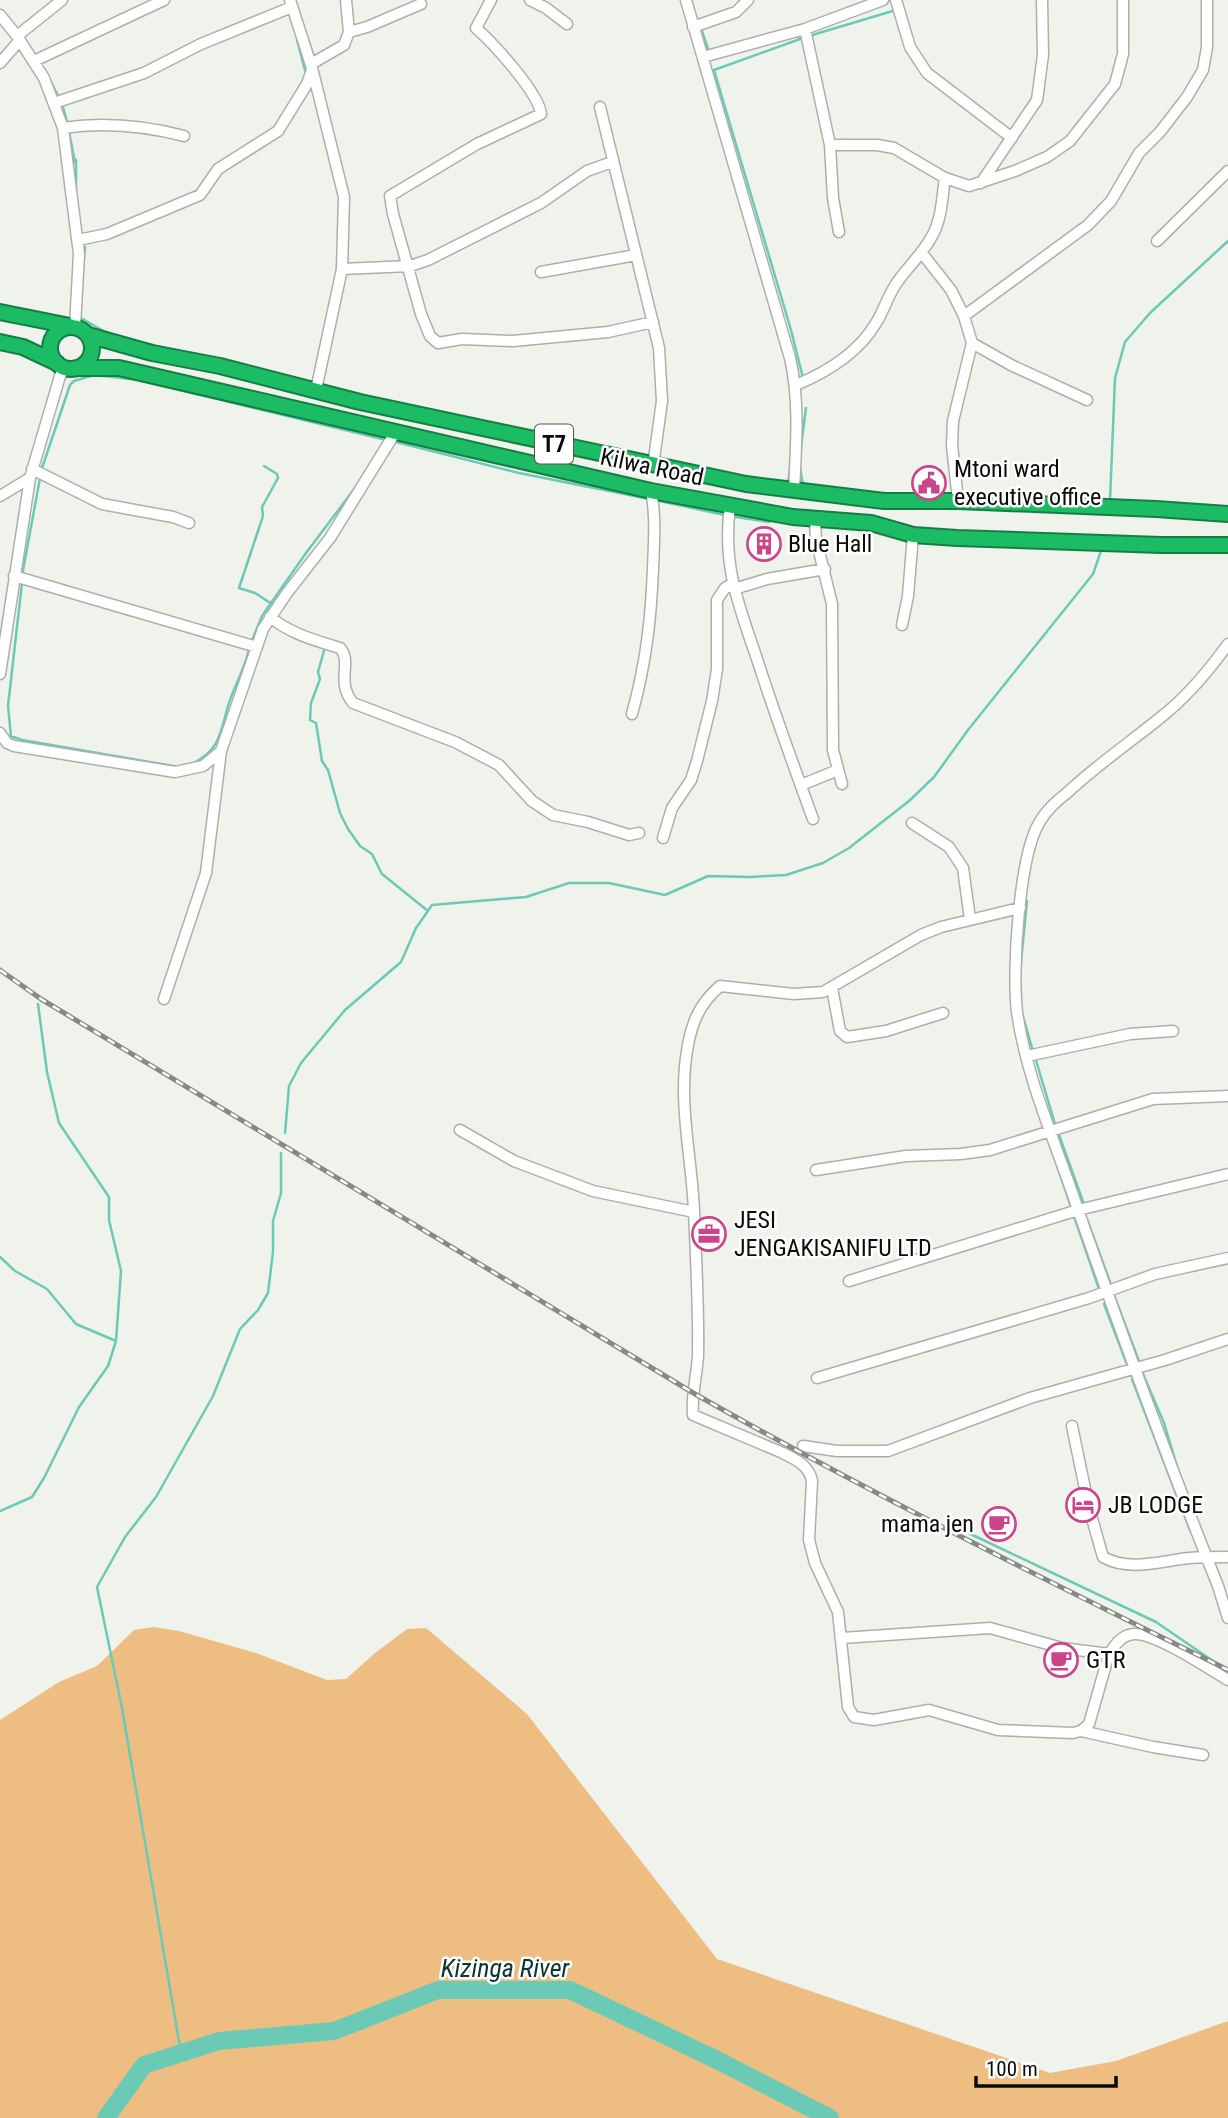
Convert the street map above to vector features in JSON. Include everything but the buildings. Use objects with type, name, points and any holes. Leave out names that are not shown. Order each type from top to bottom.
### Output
[{"type":"highway","name":"Kilwa Road","points":[[0,312],[78,330],[140,350],[653,466],[746,484],[884,501],[958,501],[1228,514]]},
{"type":"highway","points":[[78,330],[91,341],[91,355],[82,365],[66,366],[50,351],[51,342],[57,331],[78,330]]},
{"type":"highway","name":"Kilwa Road","points":[[0,342],[23,347],[66,366],[118,368],[651,491],[815,521],[870,523],[913,534],[1161,545],[1228,545]]},
{"type":"street","points":[[34,61],[164,0]]},
{"type":"street","points":[[78,240],[107,234],[200,195],[218,169],[278,131],[307,84],[312,66],[341,48],[349,32],[346,0]]},
{"type":"street","points":[[491,0],[477,28],[525,84],[537,101],[541,114],[477,144],[390,196],[421,314],[430,336],[438,343],[462,339],[513,341],[608,332],[653,322]]},
{"type":"street","points":[[530,0],[567,24]]},
{"type":"street","points":[[686,0],[783,329],[796,385],[798,423],[794,491]]},
{"type":"street","points":[[693,27],[736,12],[748,0]]},
{"type":"street","points":[[703,57],[805,29],[883,0]]},
{"type":"street","points":[[897,0],[910,47],[927,73],[1012,138]]},
{"type":"street","points":[[981,183],[1037,100],[1043,55],[1042,0]]},
{"type":"street","points":[[830,145],[877,145],[894,148],[945,178],[969,186],[1015,171],[1054,153],[1070,141],[1115,85],[1123,54],[1123,0]]},
{"type":"street","points":[[964,316],[1088,225],[1111,201],[1139,153],[1160,132],[1203,71],[1208,47],[1207,0]]},
{"type":"street","points":[[0,63],[19,38],[57,1]]},
{"type":"street","points":[[54,103],[122,82],[161,66],[201,44],[291,4],[312,66],[345,197],[342,269],[316,390]]},
{"type":"street","points":[[349,32],[421,4]]},
{"type":"street","points":[[0,15],[34,61],[63,128],[78,240],[78,330]]},
{"type":"street","points":[[805,29],[830,145],[833,198],[839,232]]},
{"type":"street","points":[[600,107],[653,322],[662,378],[662,401],[653,466]]},
{"type":"street","points":[[63,128],[81,125],[119,126],[154,129],[184,136]]},
{"type":"street","points":[[342,269],[410,266],[452,249],[541,203],[587,171],[612,162]]},
{"type":"street","points":[[1157,241],[1228,171]]},
{"type":"street","points":[[796,385],[828,369],[863,340],[877,322],[896,283],[932,237],[939,220],[945,178]]},
{"type":"street","points":[[921,252],[951,290],[964,316],[972,343],[953,421],[952,445],[958,501]]},
{"type":"street","points":[[541,272],[636,256]]},
{"type":"street","points":[[972,343],[1011,366],[1087,400]]},
{"type":"street","points":[[0,674],[31,474],[66,366]]},
{"type":"street","points":[[164,999],[206,873],[221,751],[257,647],[270,617],[330,538],[395,433]]},
{"type":"street","points":[[0,496],[31,474]]},
{"type":"street","points":[[31,474],[102,504],[173,517],[189,523]]},
{"type":"street","points":[[632,714],[644,673],[651,613],[654,528],[651,491]]},
{"type":"street","points":[[730,506],[727,542],[733,586],[813,819]]},
{"type":"street","points":[[815,521],[816,539],[825,569],[834,619],[831,651],[832,740],[842,783]]},
{"type":"street","points":[[902,625],[908,596],[913,534]]},
{"type":"street","points":[[663,838],[672,808],[691,780],[712,701],[717,669],[717,600],[725,588],[825,569]]},
{"type":"street","points":[[14,576],[257,647]]},
{"type":"street","points":[[270,617],[285,629],[340,648],[344,652],[343,686],[345,694],[353,703],[455,742],[499,765],[532,802],[553,816],[588,822],[629,835],[639,834]]},
{"type":"street","points":[[1228,644],[1194,688],[1091,771],[1048,810],[1032,838],[1020,908],[1015,993],[1027,1056],[1051,1131],[1134,1369],[1228,1618]]},
{"type":"street","points":[[0,733],[7,743],[14,746],[175,772],[203,766],[221,751]]},
{"type":"street","points":[[801,785],[838,770]]},
{"type":"street","points":[[912,823],[949,847],[963,868],[970,919]]},
{"type":"street","points":[[1020,908],[941,927],[907,942],[832,988],[814,993],[794,994],[720,986],[697,1012],[686,1054],[685,1103],[694,1212],[698,1353],[693,1415],[783,1453],[810,1472],[812,1487],[809,1539],[815,1563],[838,1612],[848,1707],[851,1714],[858,1719],[874,1720],[929,1710],[998,1730],[1067,1733],[1081,1731],[1203,1755]]},
{"type":"street","points":[[832,988],[840,1031],[847,1037],[886,1031],[943,1013]]},
{"type":"street","points":[[1027,1056],[1130,1034],[1173,1031]]},
{"type":"street","points":[[816,1170],[906,1156],[990,1150],[1153,1099],[1228,1096]]},
{"type":"street","points":[[460,1129],[514,1161],[593,1191],[694,1212]]},
{"type":"street","points":[[849,1281],[1079,1210],[1228,1174]]},
{"type":"street","points":[[817,1378],[1155,1274],[1228,1258]]},
{"type":"street","points":[[803,1446],[837,1451],[888,1451],[1030,1398],[1228,1339]]},
{"type":"street","points":[[1072,1426],[1088,1508],[1103,1557],[1122,1563],[1145,1564],[1206,1556],[1228,1557]]},
{"type":"street","points":[[842,1638],[990,1628],[1062,1648],[1109,1654]]},
{"type":"street","points":[[1081,1731],[1094,1711],[1109,1654],[1121,1639],[1134,1634],[1172,1647],[1227,1678]]},
{"type":"shaded area","points":[[153,1627],[179,1631],[256,1653],[327,1680],[346,1679],[407,1629],[426,1628],[527,1714],[717,1959],[1050,2073],[1116,2061],[1228,2021],[1228,2118],[0,2118],[0,1720],[59,1682],[97,1666],[134,1630]]},
{"type":"waterway","points":[[809,36],[896,10]]},
{"type":"waterway","points":[[702,31],[709,52]]},
{"type":"waterway","points":[[23,36],[30,48]]},
{"type":"waterway","points":[[803,38],[714,70],[803,378]]},
{"type":"waterway","points":[[297,40],[306,74]]},
{"type":"waterway","points":[[309,43],[315,60]]},
{"type":"waterway","points":[[50,81],[59,97]]},
{"type":"waterway","points":[[62,103],[67,122]]},
{"type":"waterway","points":[[69,132],[75,162]]},
{"type":"waterway","points":[[76,160],[76,192]]},
{"type":"waterway","points":[[1110,500],[1115,378],[1125,342],[1150,313],[1228,241]]},
{"type":"waterway","points":[[83,269],[85,247]]},
{"type":"waterway","points":[[80,314],[81,318],[107,333]]},
{"type":"waterway","points":[[147,344],[196,354]]},
{"type":"waterway","points":[[41,471],[70,385],[74,381],[94,375],[139,380],[386,440]]},
{"type":"waterway","points":[[348,392],[393,402]]},
{"type":"waterway","points":[[801,446],[806,408]]},
{"type":"waterway","points":[[392,441],[519,473],[649,499]]},
{"type":"waterway","points":[[799,463],[803,484]]},
{"type":"waterway","points":[[788,482],[791,465]]},
{"type":"waterway","points":[[264,466],[277,474],[278,478],[262,507],[263,516],[239,588],[255,593],[272,604]]},
{"type":"waterway","points":[[22,576],[40,478]]},
{"type":"waterway","points":[[251,643],[262,616],[358,484]]},
{"type":"waterway","points":[[655,500],[769,522]]},
{"type":"waterway","points":[[285,1133],[289,1086],[301,1063],[345,1010],[401,962],[416,928],[432,905],[526,897],[569,883],[609,883],[665,895],[708,876],[786,875],[823,863],[849,848],[909,801],[934,777],[968,730],[1093,574],[1102,548]]},
{"type":"waterway","points":[[22,583],[8,706],[11,736],[179,767]]},
{"type":"waterway","points":[[325,647],[318,672],[320,679],[311,703],[310,720],[316,723],[322,761],[328,770],[340,813],[360,846],[372,854],[382,874],[428,911]]},
{"type":"waterway","points":[[192,764],[209,752],[218,740],[249,649]]},
{"type":"waterway","points":[[1021,962],[1027,901]]},
{"type":"waterway","points":[[1011,986],[1012,1010]]},
{"type":"waterway","points":[[0,1511],[32,1497],[79,1407],[108,1366],[116,1341],[121,1271],[109,1220],[109,1197],[59,1123],[47,1072],[38,1004]]},
{"type":"waterway","points":[[1021,1010],[1033,1051]]},
{"type":"waterway","points":[[1014,1020],[1018,1041]]},
{"type":"waterway","points":[[1035,1057],[1055,1124]]},
{"type":"waterway","points":[[1059,1135],[1085,1207]]},
{"type":"waterway","points":[[1050,1144],[1072,1210]]},
{"type":"waterway","points":[[181,2053],[122,1708],[97,1587],[125,1537],[156,1497],[213,1396],[240,1329],[258,1310],[268,1293],[273,1252],[273,1221],[281,1193],[281,1153]]},
{"type":"waterway","points":[[1075,1219],[1099,1289]]},
{"type":"waterway","points":[[1087,1219],[1110,1282]]},
{"type":"waterway","points":[[0,1257],[15,1271],[47,1289],[76,1324],[116,1341]]},
{"type":"waterway","points":[[1114,1295],[1140,1364]]},
{"type":"waterway","points":[[1104,1304],[1128,1367]]},
{"type":"waterway","points":[[1143,1374],[1164,1423],[1179,1473]]},
{"type":"waterway","points":[[1132,1379],[1190,1530]]},
{"type":"waterway","points":[[962,1530],[1156,1622],[1226,1670]]},
{"type":"waterway","name":"Kizinga River","points":[[106,2118],[144,2065],[219,2041],[334,2031],[438,1990],[570,1990],[717,2060],[830,2118]]},
{"type":"railway","points":[[0,970],[41,999],[695,1394],[760,1431],[1026,1570],[1228,1670]]},
{"type":"place","name":"Mtoni ward executive office","points":[[929,483]]},
{"type":"place","name":"Blue Hall","points":[[764,544]]},
{"type":"place","name":"JESI JENGAKISANIFU LTD","points":[[709,1234]]},
{"type":"place","name":"JB LODGE","points":[[1083,1505]]},
{"type":"place","name":"mama jen","points":[[999,1524]]},
{"type":"place","name":"GTR","points":[[1061,1660]]}]
